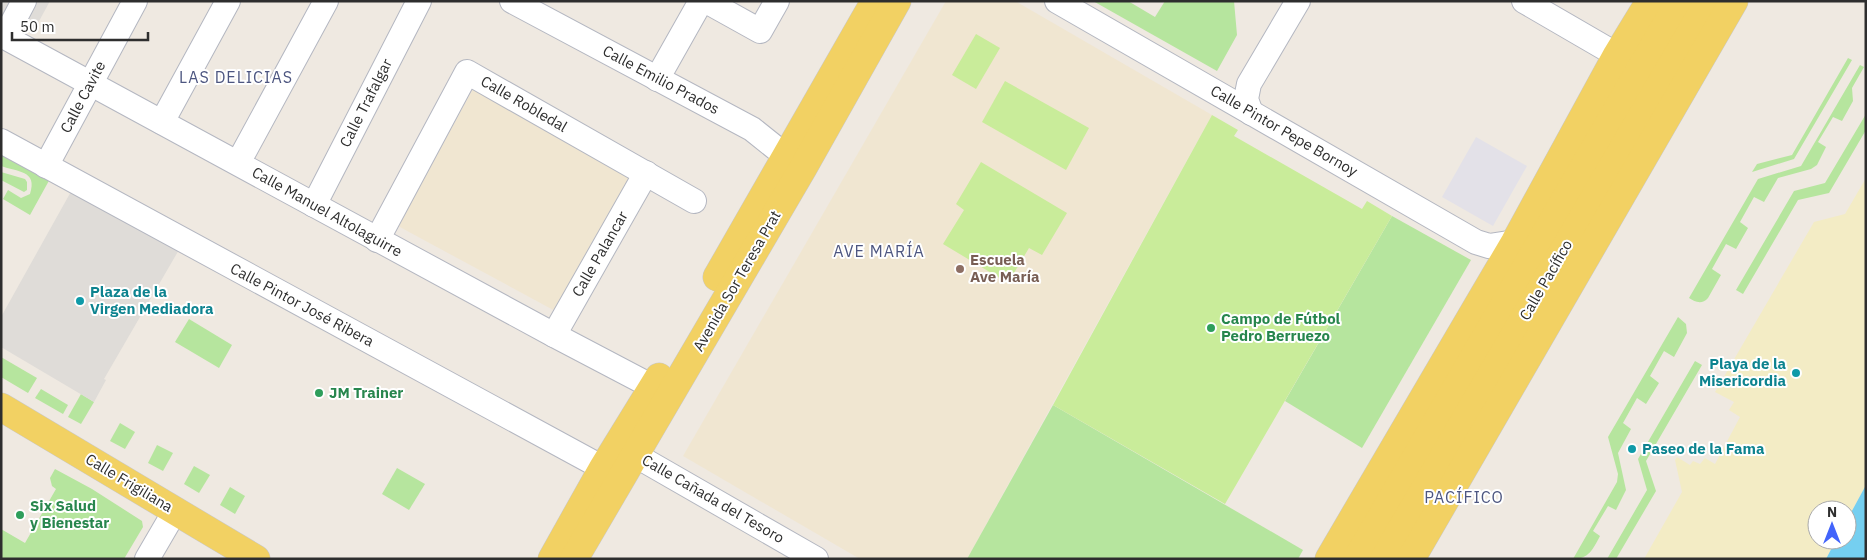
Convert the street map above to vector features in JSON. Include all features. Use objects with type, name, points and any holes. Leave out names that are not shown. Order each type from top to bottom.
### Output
[{"type":"main road","name":"Avenida Sor Teresa Prat","points":[[574,559],[635,455],[795,163],[875,1]]},
{"type":"main road","name":"Avenida Sor Teresa Prat","points":[[552,559],[603,468],[653,387],[897,1]]},
{"type":"main road","points":[[1329,559],[1515,242],[1617,55],[1650,1]]},
{"type":"main road","name":"Calle Pacífico","points":[[1357,559],[1680,1]]},
{"type":"main road","name":"Calle Pacífico","points":[[1384,559],[1709,1]]},
{"type":"main road","name":"Calle Pacífico","points":[[1411,559],[1734,1]]},
{"type":"main road","name":"Calle Frigiliana","points":[[1,407],[256,559]]},
{"type":"street","points":[[3,36],[24,1]]},
{"type":"street","name":"Calle Cavite","points":[[46,166],[135,1]]},
{"type":"street","points":[[162,122],[228,1]]},
{"type":"street","points":[[238,163],[326,1]]},
{"type":"street","name":"Calle Trafalgar","points":[[314,205],[419,1]]},
{"type":"street","name":"Calle Emilio Prados","points":[[512,1],[752,128],[795,163]]},
{"type":"street","points":[[657,79],[700,1]]},
{"type":"street","points":[[706,1],[760,31],[777,1]]},
{"type":"street","name":"Calle Pintor Pepe Bornoy","points":[[1057,1],[1476,242],[1489,246],[1515,242]]},
{"type":"street","points":[[1251,113],[1246,99],[1249,84],[1298,1]]},
{"type":"street","points":[[1524,1],[1617,55]]},
{"type":"street","name":"Calle Manuel Altolaguirre","points":[[3,36],[377,240],[653,387]]},
{"type":"street","name":"Calle Robledal","points":[[377,240],[467,72],[694,202]]},
{"type":"street","name":"Calle Pintor José Ribera","points":[[1,141],[603,468]]},
{"type":"street","name":"Calle Palancar","points":[[554,335],[646,173]]},
{"type":"street","name":"Calle Cañada del Tesoro","points":[[635,455],[816,559]]},
{"type":"street","points":[[147,559],[176,511]]},
{"type":"shaded area","points":[[1,1],[50,1],[32,34],[1,17]]},
{"type":"shaded area","name":"Escuela Ave María","points":[[946,1],[1015,1],[1212,115],[967,559],[860,559],[683,456]]},
{"type":"shaded area","points":[[474,87],[635,176],[557,312],[398,226]]},
{"type":"shaded area","points":[[1476,137],[1527,166],[1493,226],[1442,197]]},
{"type":"shaded area","name":"Plaza de la Virgen Mediadora","points":[[73,188],[180,248],[104,379],[106,380],[94,402],[1,347],[1,317]]},
{"type":"green space","points":[[1093,1],[1128,1],[1155,17],[1165,1],[1234,1],[1237,35],[1217,71]]},
{"type":"green space","points":[[976,34],[1000,48],[976,89],[952,75]]},
{"type":"green space","points":[[1848,58],[1852,60],[1794,159],[1752,172],[1757,164],[1792,155]]},
{"type":"green space","points":[[1860,65],[1864,67],[1852,88],[1853,101],[1842,121],[1833,117],[1818,142],[1826,147],[1817,165],[1811,169],[1778,178],[1764,202],[1754,197],[1740,222],[1748,228],[1736,249],[1726,244],[1712,269],[1721,275],[1708,298],[1701,302],[1696,302],[1689,298],[1758,179],[1801,166]]},
{"type":"green space","points":[[1005,81],[1089,128],[1066,170],[982,122]]},
{"type":"green space","points":[[1866,114],[1866,130],[1829,193],[1798,200],[1743,294],[1736,290],[1794,191],[1825,183]]},
{"type":"green space","name":"Campo de Fútbol Pedro Berruezo","points":[[1212,115],[1238,130],[1234,136],[1362,209],[1367,201],[1392,216],[1225,504],[1053,405]]},
{"type":"green space","points":[[1,149],[51,177],[30,215],[3,199],[8,190],[21,198],[30,194],[32,186],[29,176],[1,166]]},
{"type":"green space","points":[[981,162],[1067,213],[1042,255],[1029,248],[1008,283],[943,244],[964,210],[956,204]]},
{"type":"green space","points":[[1,172],[25,179],[27,190],[24,192],[1,180]]},
{"type":"green space","points":[[1392,216],[1471,260],[1362,448],[1285,401]]},
{"type":"green space","points":[[1678,317],[1686,324],[1687,333],[1674,357],[1664,351],[1650,376],[1659,383],[1646,404],[1637,398],[1623,423],[1631,429],[1618,453],[1626,490],[1616,510],[1608,506],[1593,531],[1600,536],[1593,549],[1583,557],[1573,559],[1617,482],[1618,474],[1608,437]]},
{"type":"green space","points":[[189,319],[232,345],[219,368],[175,342]]},
{"type":"green space","points":[[1,357],[37,378],[28,393],[1,377]]},
{"type":"green space","points":[[1695,361],[1702,365],[1646,461],[1656,491],[1616,559],[1607,559],[1647,490],[1638,459]]},
{"type":"green space","points":[[41,389],[68,405],[63,414],[35,398]]},
{"type":"green space","points":[[81,394],[94,402],[81,424],[68,417]]},
{"type":"green space","points":[[1053,405],[1303,550],[1298,559],[967,559]]},
{"type":"green space","points":[[120,423],[135,432],[125,449],[110,441]]},
{"type":"green space","points":[[157,445],[173,453],[163,471],[148,463]]},
{"type":"green space","points":[[194,466],[210,475],[199,493],[184,484]]},
{"type":"green space","points":[[397,468],[425,484],[409,510],[382,494]]},
{"type":"green space","points":[[55,469],[92,489],[142,521],[143,527],[124,559],[1,559],[1,529],[25,543],[56,489],[52,486],[50,478]]},
{"type":"green space","points":[[230,487],[245,496],[235,514],[220,505]]},
{"type":"sand","name":"Playa de la Misericordia","points":[[1866,178],[1866,485],[1857,502],[1857,500],[1807,500],[1807,550],[1831,550],[1826,559],[1644,559],[1682,492],[1675,460],[1677,457],[1690,465],[1693,461],[1700,464],[1705,458],[1715,464],[1740,417],[1729,410],[1734,402],[1715,392],[1814,222],[1845,214]]},
{"type":"water","points":[[1866,485],[1866,559],[1826,559],[1831,550],[1857,550],[1857,502]]},
{"type":"place","name":"Escuela Ave María","points":[[960,269]]},
{"type":"place","name":"Plaza de la Virgen Mediadora","points":[[80,301]]},
{"type":"place","name":"Campo de Fútbol Pedro Berruezo","points":[[1211,328]]},
{"type":"place","name":"Playa de la Misericordia","points":[[1796,373]]},
{"type":"place","name":"JM Trainer","points":[[319,393]]},
{"type":"place","name":"Paseo de la Fama","points":[[1632,449]]},
{"type":"place","name":"Six Salud y Bienestar","points":[[20,515]]},
{"type":"district","name":"LAS DELICIAS","points":[[236,77]]},
{"type":"district","name":"AVE MARÍA","points":[[879,251]]},
{"type":"district","name":"PACÍFICO","points":[[1464,497]]}]
